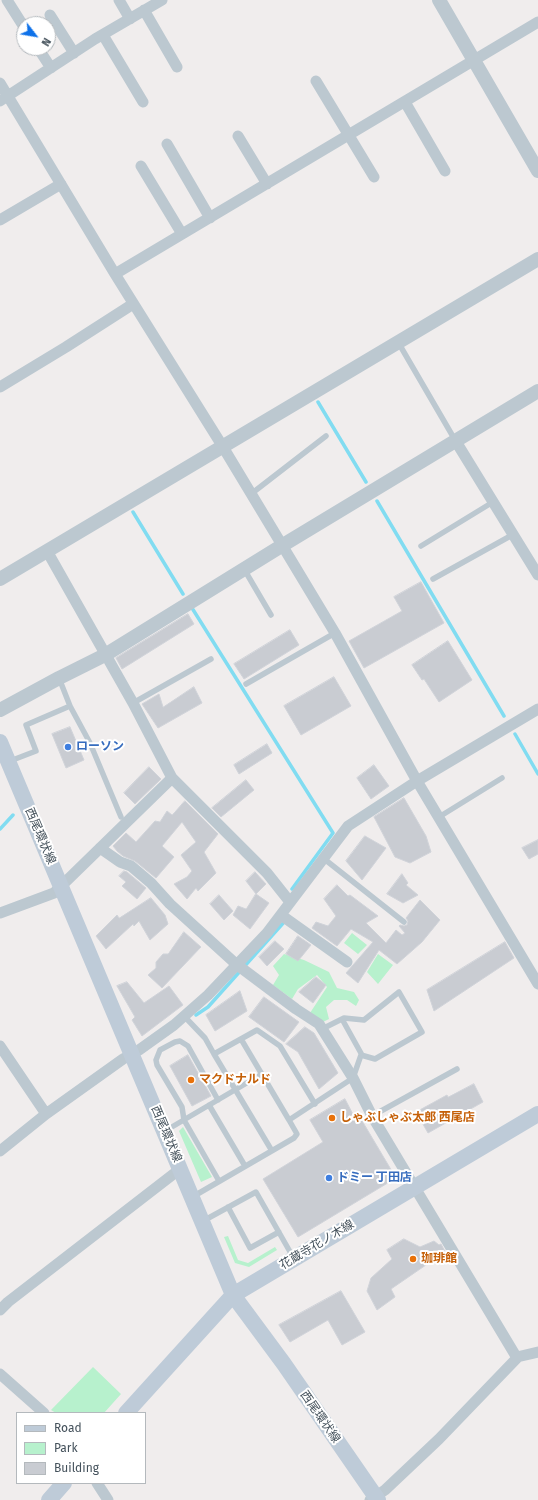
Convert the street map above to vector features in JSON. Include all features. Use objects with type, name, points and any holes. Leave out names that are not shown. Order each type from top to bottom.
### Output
[{"type":"main road","name":"西尾環状線","points":[[0,742],[233,1295],[374,1499]]},
{"type":"main road","name":"花蔵寺花ノ木線","points":[[127,1412],[233,1295],[538,1114]]},
{"type":"main road","points":[[49,1500],[63,1484]]},
{"type":"street","points":[[7,0],[17,16]]},
{"type":"street","points":[[119,0],[130,19]]},
{"type":"street","points":[[4,98],[160,0]]},
{"type":"street","points":[[439,0],[538,171]]},
{"type":"street","points":[[144,10],[177,67]]},
{"type":"street","points":[[50,14],[74,53]]},
{"type":"street","points":[[115,274],[538,22]]},
{"type":"street","points":[[103,35],[143,102]]},
{"type":"street","points":[[43,56],[51,68]]},
{"type":"street","points":[[316,81],[374,177]]},
{"type":"street","points":[[0,83],[4,98],[61,184],[336,633],[417,781],[538,984]]},
{"type":"street","points":[[405,102],[445,171]]},
{"type":"street","points":[[238,136],[267,184]]},
{"type":"street","points":[[167,144],[210,218]]},
{"type":"street","points":[[141,166],[182,234]]},
{"type":"street","points":[[0,220],[61,184]]},
{"type":"street","points":[[0,579],[538,259]]},
{"type":"street","points":[[0,387],[66,348],[134,304]]},
{"type":"street","points":[[0,710],[105,655],[282,545],[538,391]]},
{"type":"street","points":[[456,440],[538,575]]},
{"type":"street","points":[[47,551],[133,703],[172,778],[267,873],[290,902]]},
{"type":"street","points":[[0,1151],[46,1114],[123,1059],[139,1050],[184,1016],[241,968],[348,826],[417,781],[538,709]]},
{"type":"street","points":[[0,913],[54,893],[172,778]]},
{"type":"street","points":[[100,848],[120,862],[131,866],[151,883],[170,904],[241,968],[296,1009],[319,1024],[354,1078],[372,1116],[517,1357]]},
{"type":"street","points":[[281,915],[347,962]]},
{"type":"street","points":[[0,1046],[46,1114]]},
{"type":"street","points":[[0,1310],[8,1302],[180,1169]]},
{"type":"street","points":[[374,1499],[439,1439],[517,1357],[538,1352]]},
{"type":"street","points":[[0,1374],[43,1412]]},
{"type":"street","points":[[98,1484],[108,1500]]},
{"type":"lane","points":[[398,342],[456,440]]},
{"type":"lane","points":[[251,494],[326,436]]},
{"type":"lane","points":[[421,546],[493,502]]},
{"type":"lane","points":[[433,579],[514,534]]},
{"type":"lane","points":[[244,569],[272,615]]},
{"type":"lane","points":[[246,684],[336,633]]},
{"type":"lane","points":[[133,703],[211,660]]},
{"type":"lane","points":[[59,678],[70,706],[90,743],[121,817]]},
{"type":"lane","points":[[9,762],[36,751],[26,725],[70,706]]},
{"type":"lane","points":[[439,817],[502,778]]},
{"type":"lane","points":[[323,858],[404,922]]},
{"type":"lane","points":[[322,1029],[342,1019],[364,1020],[399,992],[422,1032],[375,1059],[362,1055],[342,1019]]},
{"type":"lane","points":[[184,1016],[205,1038],[272,1151]]},
{"type":"lane","points":[[214,1054],[257,1030],[280,1046],[315,1104]]},
{"type":"lane","points":[[192,1198],[294,1138],[297,1134],[241,1039]]},
{"type":"lane","points":[[218,1100],[188,1046],[180,1041],[174,1042],[160,1050],[156,1060],[157,1065],[182,1107],[184,1120],[220,1181]]},
{"type":"lane","points":[[289,1120],[354,1078],[362,1055]]},
{"type":"lane","points":[[372,1116],[457,1069]]},
{"type":"lane","points":[[165,1132],[262,1074]]},
{"type":"lane","points":[[209,1105],[245,1166]]},
{"type":"lane","points":[[202,1222],[256,1192],[294,1259]]},
{"type":"lane","points":[[228,1207],[250,1248],[279,1232]]},
{"type":"green space","points":[[352,933],[367,945],[358,954],[344,943]]},
{"type":"green space","points":[[284,954],[304,960],[329,972],[337,988],[354,992],[359,1000],[356,1006],[347,1000],[334,1000],[326,1007],[329,1019],[321,1023],[310,1013],[327,987],[317,975],[298,989],[292,999],[273,985],[279,975],[273,966]]},
{"type":"green space","points":[[378,954],[393,965],[378,984],[367,972]]},
{"type":"green space","points":[[183,1127],[212,1177],[201,1182],[179,1131]]},
{"type":"green space","points":[[228,1236],[238,1260],[248,1263],[275,1247],[277,1250],[249,1267],[235,1263],[224,1237]]},
{"type":"green space","points":[[93,1367],[121,1394],[105,1412],[54,1412],[51,1410]]},
{"type":"building","points":[[421,582],[444,623],[364,668],[349,641],[402,611],[394,597]]},
{"type":"building","points":[[188,614],[194,624],[122,669],[116,658]]},
{"type":"building","points":[[290,630],[299,645],[244,679],[234,664]]},
{"type":"building","points":[[448,641],[472,680],[439,702],[424,679],[422,680],[412,665]]},
{"type":"building","points":[[334,677],[351,706],[301,735],[284,706]]},
{"type":"building","points":[[194,687],[202,703],[158,728],[142,704],[159,694],[163,707]]},
{"type":"building","name":"ローソン","points":[[70,727],[84,760],[66,768],[52,734]]},
{"type":"building","points":[[267,744],[272,753],[239,774],[234,765]]},
{"type":"building","points":[[374,765],[389,786],[371,799],[357,778]]},
{"type":"building","points":[[149,767],[161,779],[135,804],[124,793]]},
{"type":"building","points":[[246,780],[254,790],[221,817],[212,808]]},
{"type":"building","points":[[404,798],[426,836],[431,852],[410,863],[395,857],[374,817]]},
{"type":"building","points":[[185,801],[218,834],[204,852],[216,873],[198,891],[196,888],[187,899],[174,884],[187,877],[192,871],[181,855],[196,842],[182,822],[162,846],[174,857],[156,878],[135,861],[123,856],[113,846],[126,833],[136,842],[155,821],[160,822],[167,811],[172,815]]},
{"type":"building","points":[[365,836],[386,848],[362,880],[346,861]]},
{"type":"building","points":[[538,840],[538,854],[529,859],[522,848]]},
{"type":"building","points":[[124,871],[146,888],[137,899],[122,886],[126,882],[119,876]]},
{"type":"building","points":[[255,872],[266,884],[256,894],[246,881]]},
{"type":"building","points":[[402,874],[408,883],[406,885],[418,895],[403,903],[387,894]]},
{"type":"building","points":[[337,885],[348,896],[350,895],[378,916],[366,923],[386,943],[396,930],[402,935],[405,933],[399,926],[407,925],[408,921],[406,918],[420,900],[440,920],[422,942],[397,964],[379,950],[358,983],[346,973],[373,942],[351,929],[337,946],[312,928],[316,922],[328,926],[336,916],[324,899]]},
{"type":"building","points":[[256,894],[269,903],[250,929],[233,915],[238,906],[246,909]]},
{"type":"building","points":[[219,895],[233,911],[224,920],[210,904]]},
{"type":"building","points":[[151,898],[165,915],[168,924],[150,940],[139,921],[134,926],[133,924],[106,949],[96,936],[117,915],[119,918]]},
{"type":"building","points":[[184,932],[201,947],[162,988],[148,975],[156,968],[156,962],[163,954],[168,954]]},
{"type":"building","points":[[298,936],[311,945],[298,961],[286,954]]},
{"type":"building","points":[[275,941],[284,949],[267,966],[259,957]]},
{"type":"building","points":[[505,942],[514,958],[434,1011],[427,990]]},
{"type":"building","points":[[316,977],[326,985],[313,1003],[299,992]]},
{"type":"building","points":[[127,982],[144,1003],[169,986],[183,1005],[142,1036],[132,1020],[135,1017],[117,986]]},
{"type":"building","points":[[240,991],[247,1011],[215,1031],[206,1015]]},
{"type":"building","points":[[264,997],[299,1022],[284,1042],[249,1017]]},
{"type":"building","points":[[305,1027],[314,1033],[338,1073],[319,1089],[298,1052],[286,1044]]},
{"type":"building","name":"マクドナルド","points":[[188,1055],[211,1096],[192,1106],[170,1066]]},
{"type":"building","points":[[474,1084],[483,1102],[428,1133],[416,1112],[447,1095],[448,1097]]},
{"type":"building","name":"ドミー 丁田店","points":[[345,1099],[357,1122],[361,1119],[396,1178],[298,1237],[263,1179],[323,1142],[310,1120]]},
{"type":"building","points":[[404,1239],[420,1247],[434,1241],[439,1245],[441,1244],[448,1257],[442,1262],[439,1256],[391,1289],[395,1297],[377,1310],[367,1291],[371,1278],[392,1259],[387,1250]]},
{"type":"building","points":[[341,1291],[365,1332],[342,1345],[328,1320],[290,1342],[279,1325]]},
{"type":"waterway","points":[[318,402],[366,482]]},
{"type":"waterway","points":[[377,501],[504,716]]},
{"type":"waterway","points":[[133,512],[183,594]]},
{"type":"waterway","points":[[192,608],[333,833],[292,889]]},
{"type":"waterway","points":[[515,734],[538,774]]},
{"type":"waterway","points":[[0,829],[13,815]]},
{"type":"waterway","points":[[196,1015],[208,1007],[285,921]]},
{"type":"place","name":"ローソン","points":[[68,747]]},
{"type":"place","name":"マクドナルド","points":[[191,1080]]},
{"type":"place","name":"しゃぶしゃぶ太郎 西尾店","points":[[332,1118]]},
{"type":"place","name":"ドミー 丁田店","points":[[329,1178]]},
{"type":"place","name":"珈琲館","points":[[413,1259]]}]
